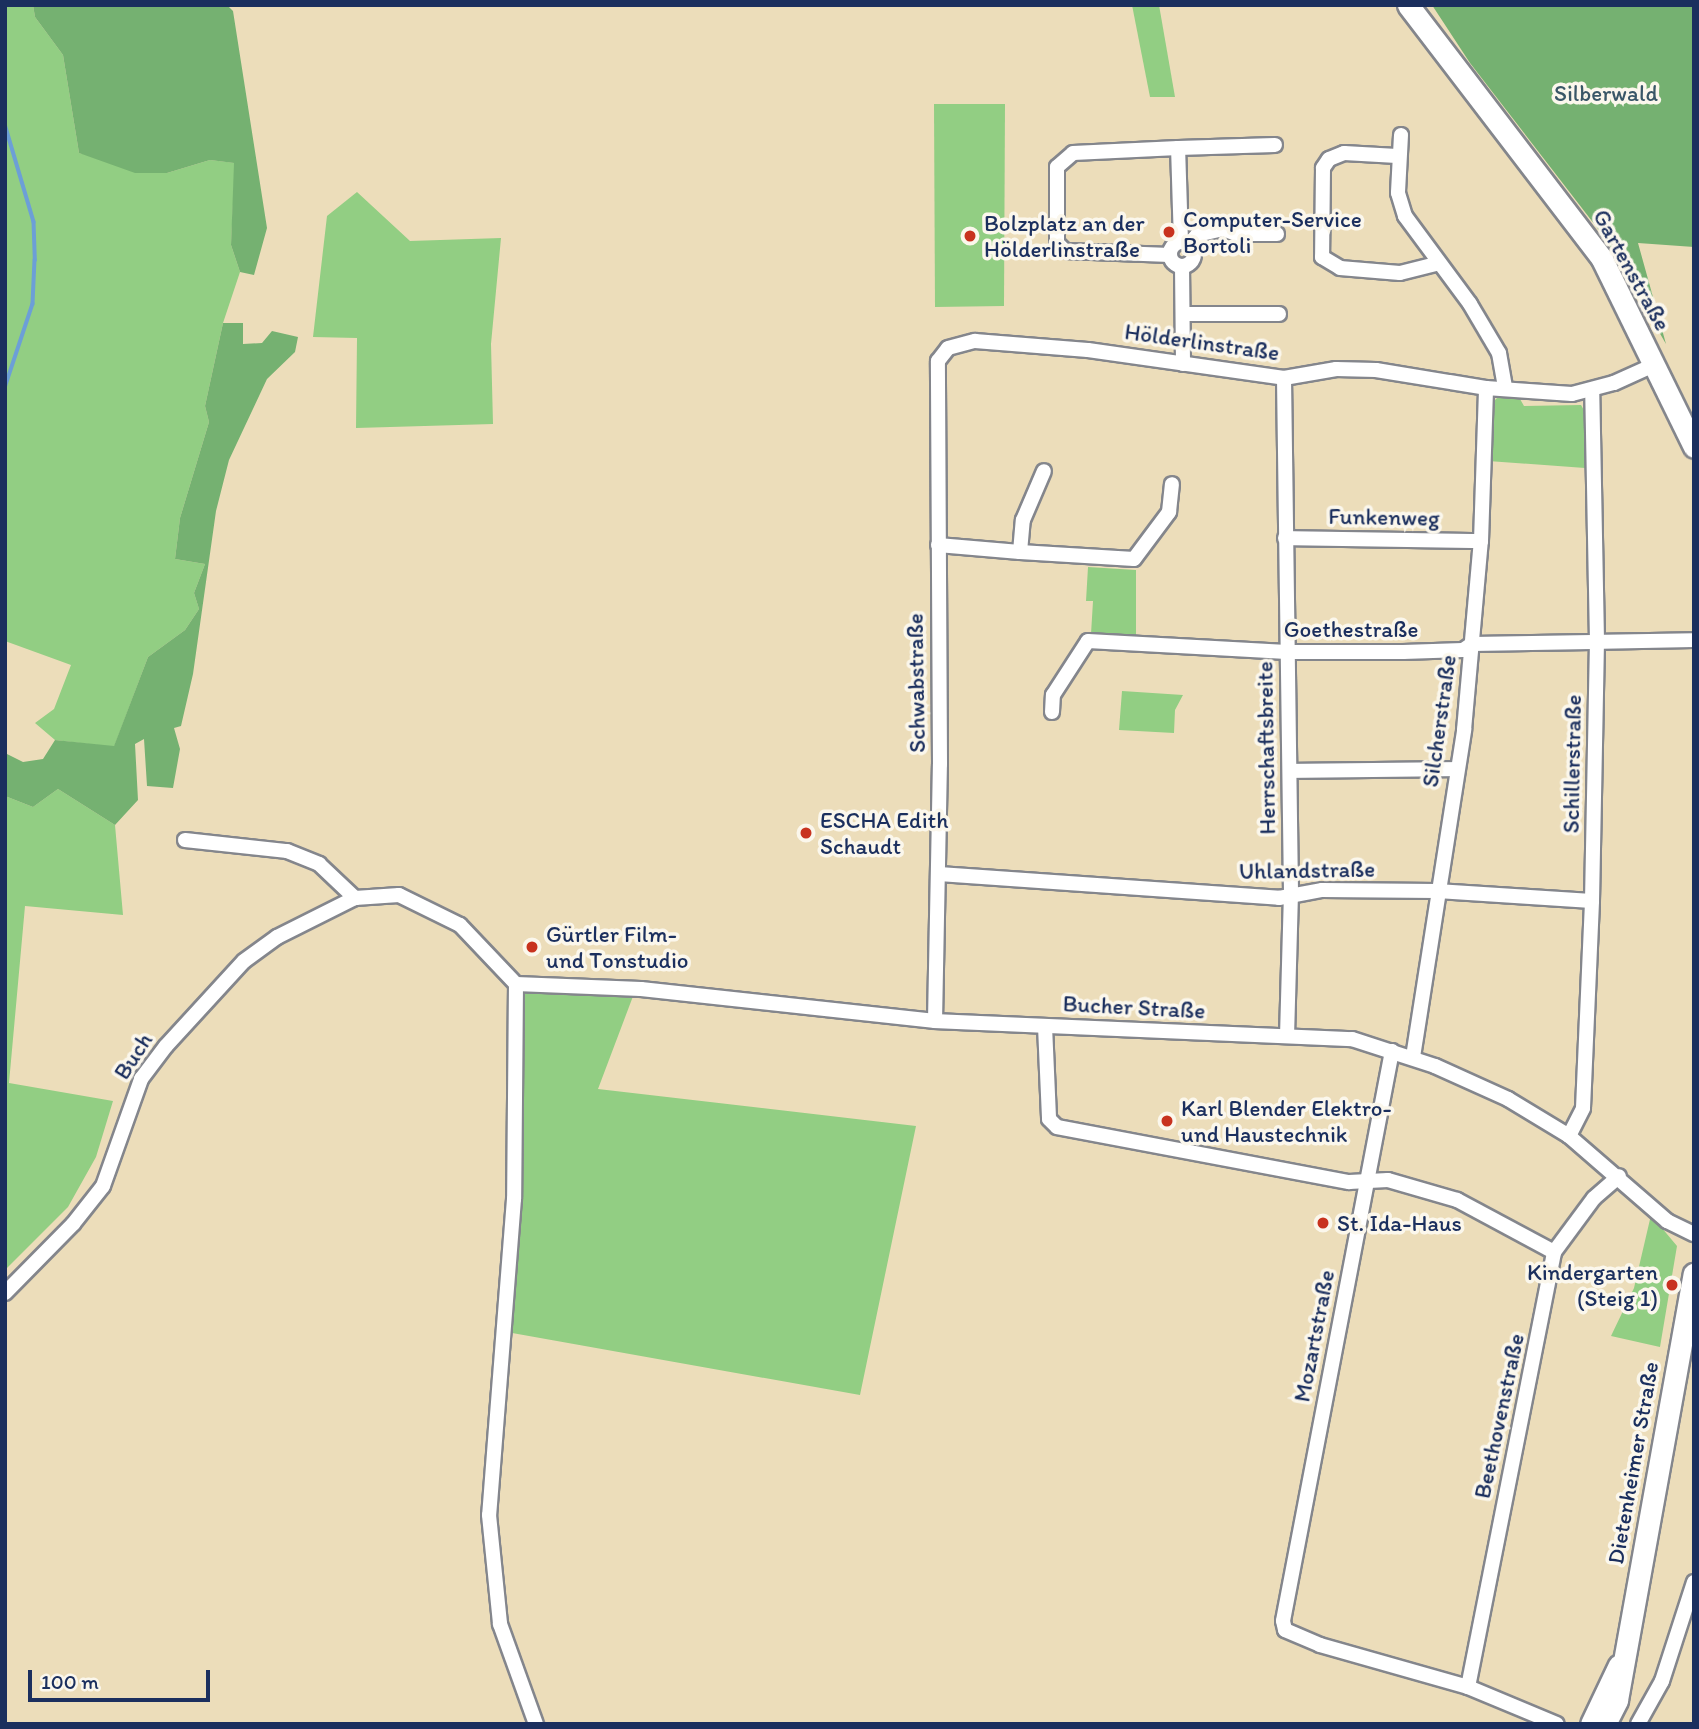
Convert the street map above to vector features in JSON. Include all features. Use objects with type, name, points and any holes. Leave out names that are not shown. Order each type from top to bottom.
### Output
[{"type":"main road","name":"Gartenstraße","points":[[1408,5],[1602,259],[1694,447]]},
{"type":"main road","name":"Dietenheimer Straße","points":[[1605,1724],[1618,1700],[1622,1660],[1694,1275]]},
{"type":"main road","name":"Dietenheimer Straße","points":[[1591,1724],[1606,1684],[1622,1660]]},
{"type":"street","points":[[1401,135],[1397,156],[1398,193],[1405,216],[1437,264],[1471,304],[1499,353],[1505,388]]},
{"type":"street","points":[[1183,364],[1182,266],[1170,255],[1065,251],[1057,243],[1057,167],[1073,153],[1275,145]]},
{"type":"street","points":[[1178,148],[1185,243],[1194,258],[1182,266]]},
{"type":"street","points":[[1397,156],[1344,153],[1329,159],[1323,168],[1322,257],[1340,268],[1410,274],[1437,264]]},
{"type":"street","points":[[1170,255],[1197,235],[1223,229],[1236,234],[1277,234]]},
{"type":"street","points":[[1183,314],[1279,314]]},
{"type":"street","name":"Hölderlinstraße","points":[[948,348],[975,341],[1088,350],[1284,378],[1336,369],[1376,370],[1486,388],[1572,394],[1592,390],[1654,365]]},
{"type":"street","name":"Schwabstraße","points":[[935,1021],[939,874],[937,361],[948,348]]},
{"type":"street","name":"Herrschaftsbreite","points":[[1284,378],[1291,893],[1287,1034]]},
{"type":"street","name":"Silcherstraße","points":[[1413,1057],[1472,644],[1481,541],[1486,388]]},
{"type":"street","name":"Schillerstraße","points":[[1569,1136],[1583,1108],[1592,901],[1597,641],[1592,390]]},
{"type":"street","points":[[1020,552],[1023,520],[1044,471]]},
{"type":"street","points":[[938,545],[1134,559],[1169,512],[1172,484]]},
{"type":"street","name":"Funkenweg","points":[[1285,538],[1481,541]]},
{"type":"street","name":"Goethestraße","points":[[1052,712],[1053,695],[1088,641],[1287,652],[1463,650],[1472,644],[1694,639]]},
{"type":"street","points":[[1290,771],[1456,769]]},
{"type":"street","points":[[186,840],[288,851],[319,864],[355,898]]},
{"type":"street","name":"Uhlandstraße","points":[[939,874],[1279,898],[1291,893],[1437,891],[1592,901]]},
{"type":"street","name":"Buch","points":[[6,1292],[73,1224],[103,1186],[129,1105],[141,1079],[166,1046],[256,951],[355,898],[388,894],[435,909],[477,939],[516,984]]},
{"type":"street","points":[[516,984],[514,1199],[489,1515],[493,1585],[500,1624],[536,1724]]},
{"type":"street","name":"Bucher Straße","points":[[516,984],[641,989],[935,1021],[1335,1036],[1413,1057],[1508,1099],[1569,1136],[1619,1175],[1667,1221],[1694,1234]]},
{"type":"street","points":[[1045,1026],[1049,1119],[1057,1127],[1367,1183],[1388,1180],[1457,1200],[1554,1252]]},
{"type":"street","name":"Mozartstraße","points":[[1392,1051],[1286,1608],[1285,1630],[1320,1645],[1468,1687]]},
{"type":"street","name":"Beethovenstraße","points":[[1468,1687],[1554,1252],[1594,1198],[1619,1175]]},
{"type":"street","points":[[1638,1724],[1662,1681],[1694,1582]]},
{"type":"street","points":[[1468,1687],[1557,1724]]},
{"type":"green space","points":[[5,5],[33,5],[35,17],[63,55],[79,153],[167,173],[210,160],[235,163],[231,245],[240,272],[223,323],[205,406],[209,422],[180,518],[175,559],[205,564],[194,593],[199,609],[185,630],[148,657],[114,747],[55,740],[35,723],[54,709],[71,665],[5,641]]},
{"type":"green space","points":[[33,5],[227,5],[233,11],[267,228],[254,275],[240,272],[231,245],[234,163],[210,160],[167,173],[135,173],[79,153],[63,55],[35,17]]},
{"type":"green space","points":[[1132,5],[1159,5],[1175,97],[1150,97]]},
{"type":"green space","name":"Silberwald","points":[[1432,5],[1694,5],[1694,247],[1638,243],[1666,344],[1605,238],[1470,63]]},
{"type":"green space","name":"Bolzplatz an der Hölderlinstraße","points":[[934,104],[1005,104],[1004,306],[935,307]]},
{"type":"green space","points":[[357,192],[410,241],[501,238],[491,344],[493,424],[356,428],[357,338],[313,337],[327,216]]},
{"type":"green space","points":[[223,323],[243,323],[243,344],[262,343],[272,331],[298,337],[295,352],[267,379],[229,460],[216,511],[193,674],[181,726],[174,728],[180,749],[173,788],[147,786],[144,739],[135,744],[138,800],[115,825],[58,789],[33,807],[5,796],[5,753],[23,762],[43,759],[55,740],[114,746],[148,657],[185,630],[199,609],[194,593],[205,564],[175,559],[180,518],[209,422],[205,406]]},
{"type":"green space","points":[[1498,397],[1520,399],[1524,406],[1581,405],[1585,412],[1585,468],[1488,461],[1492,403]]},
{"type":"green space","points":[[1088,567],[1136,570],[1136,637],[1091,634],[1093,601],[1086,601]]},
{"type":"green space","points":[[1122,691],[1183,695],[1175,710],[1174,733],[1119,730]]},
{"type":"green space","points":[[58,789],[115,825],[123,915],[25,906],[9,1083],[113,1101],[96,1157],[68,1207],[5,1270],[5,796],[33,807]]},
{"type":"green space","points":[[520,990],[635,991],[598,1089],[916,1126],[860,1395],[506,1332]]},
{"type":"green space","points":[[1651,1215],[1677,1246],[1660,1347],[1611,1336],[1634,1288]]},
{"type":"waterway","points":[[5,124],[34,222],[35,260],[33,304],[5,388]]},
{"type":"place","name":"Computer-Service Bortoli","points":[[1169,232]]},
{"type":"place","name":"Bolzplatz an der Hölderlinstraße","points":[[970,236]]},
{"type":"place","name":"ESCHA Edith Schaudt","points":[[806,833]]},
{"type":"place","name":"Gürtler Film- und Tonstudio","points":[[532,947]]},
{"type":"place","name":"Karl Blender Elektro- und Haustechnik","points":[[1167,1121]]},
{"type":"place","name":"St. Ida-Haus","points":[[1323,1223]]},
{"type":"place","name":"Kindergarten (Steig 1)","points":[[1672,1285]]}]
